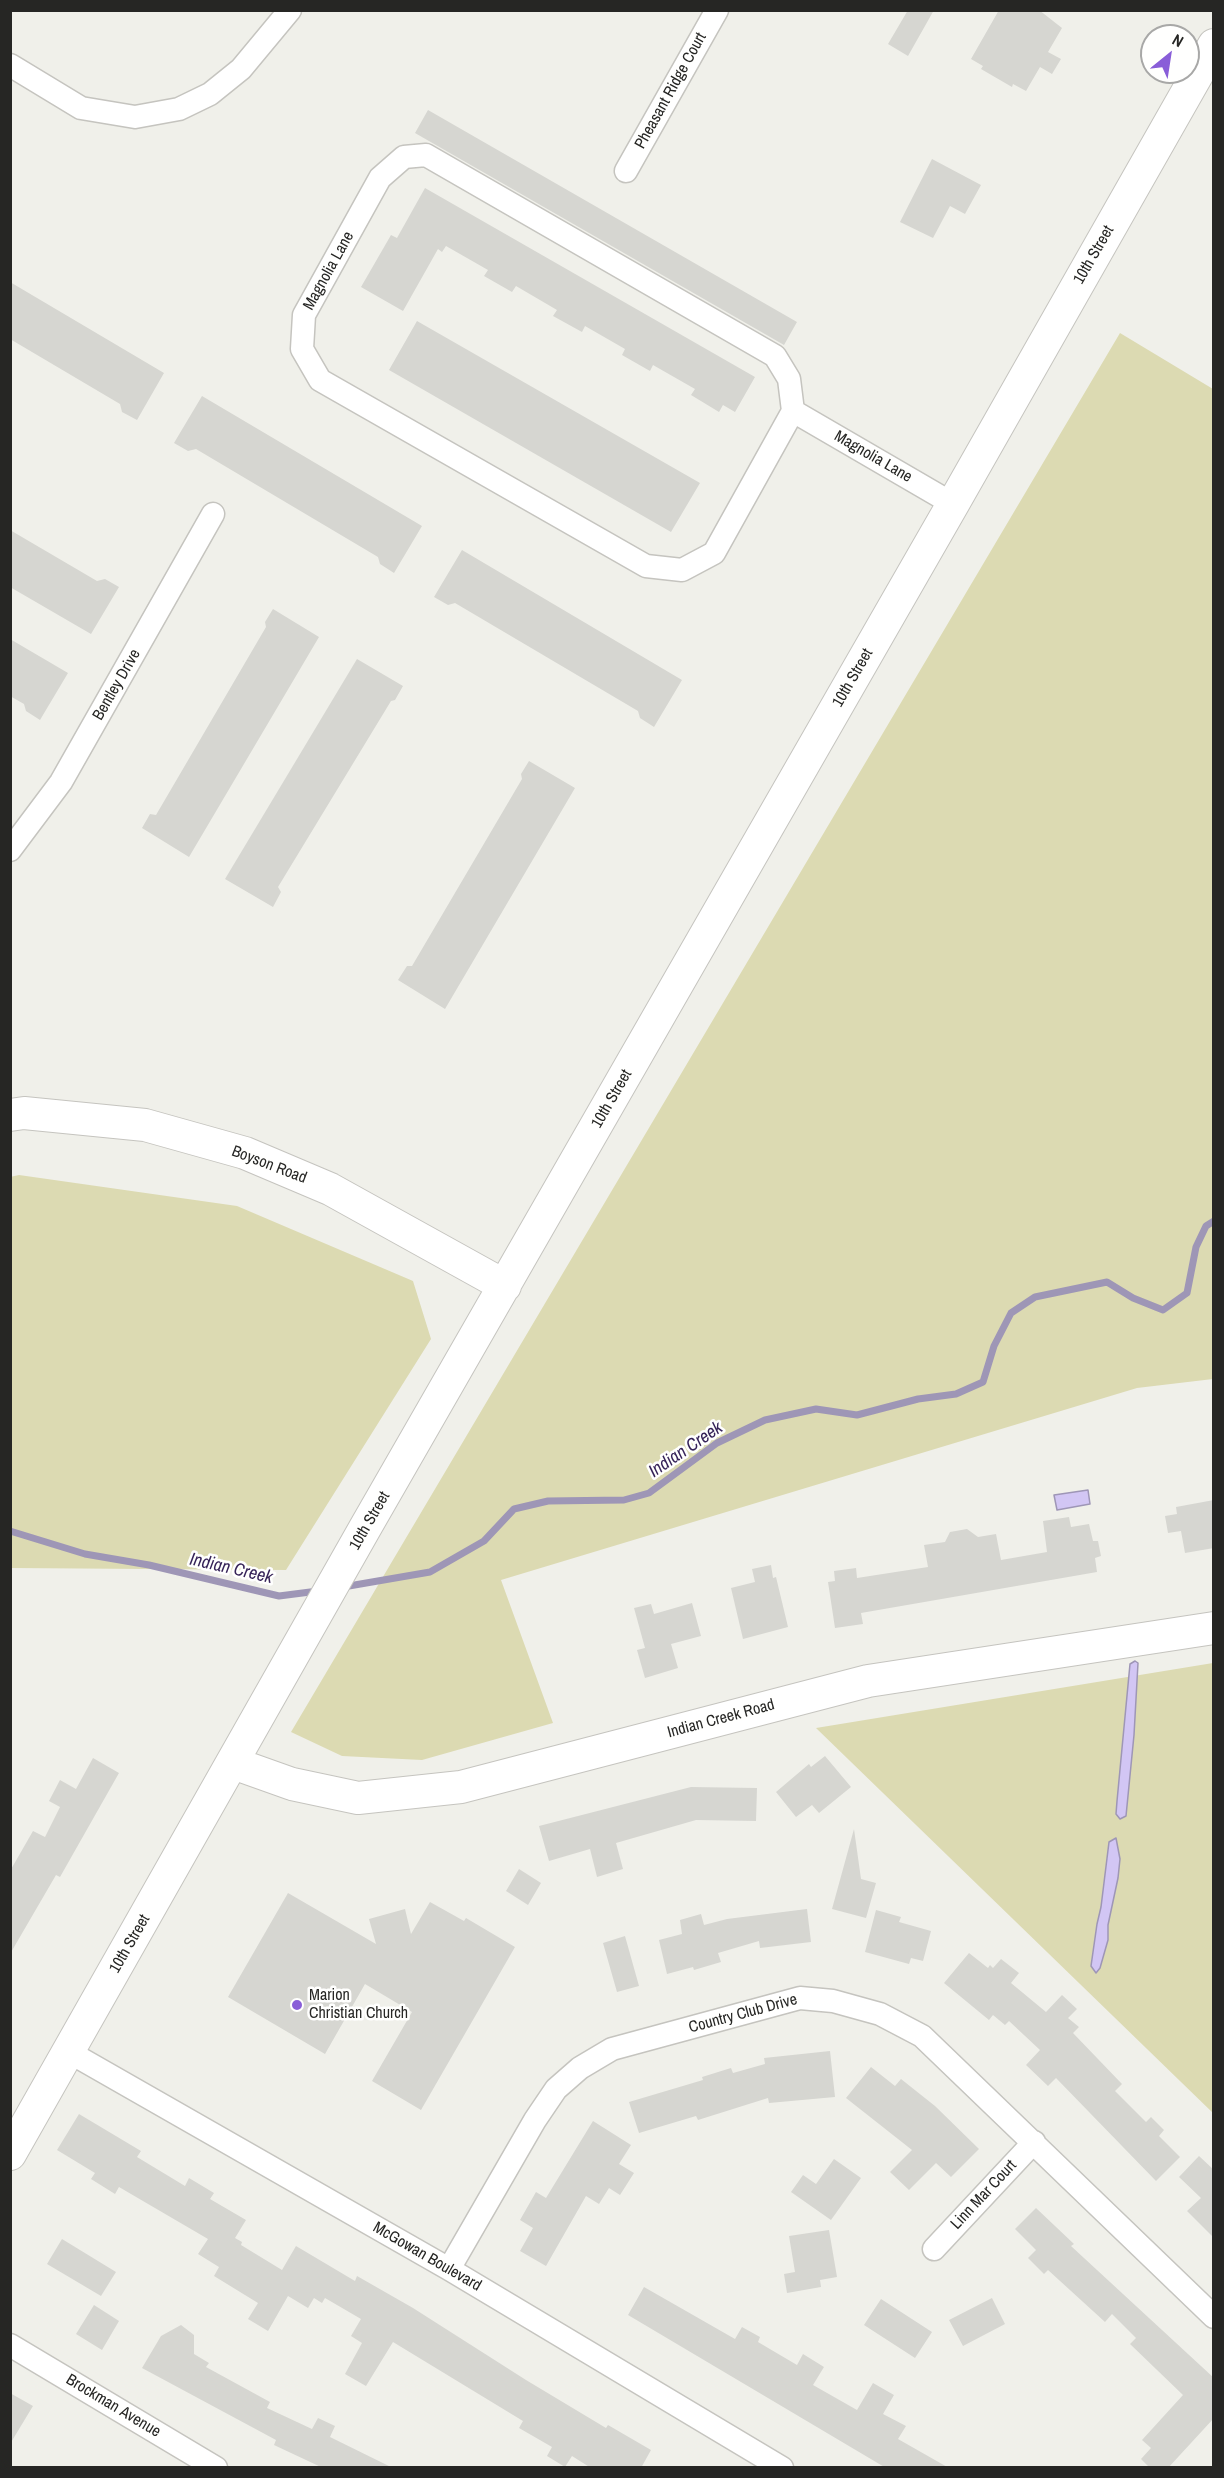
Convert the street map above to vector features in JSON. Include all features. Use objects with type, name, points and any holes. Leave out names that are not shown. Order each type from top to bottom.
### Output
[{"type":"street","points":[[10,65],[81,108],[135,117],[179,109],[210,94],[242,69],[291,10]]},
{"type":"street","name":"Pheasant Ridge Court","points":[[626,171],[717,10]]},
{"type":"street","name":"10th Street","points":[[10,2154],[291,1657],[1214,45]]},
{"type":"street","name":"Magnolia Lane","points":[[426,154],[775,356],[789,379],[794,411],[714,553],[682,570],[646,566],[320,380],[302,349],[304,315],[380,178],[404,158],[426,154]]},
{"type":"street","name":"Magnolia Lane","points":[[794,411],[953,504]]},
{"type":"street","name":"Bentley Drive","points":[[12,848],[62,782],[213,514]]},
{"type":"street","name":"Boyson Road","points":[[10,1115],[24,1113],[145,1125],[245,1153],[330,1189],[505,1286]]},
{"type":"street","name":"Indian Creek Road","points":[[233,1763],[292,1784],[357,1798],[461,1786],[868,1681],[1214,1628]]},
{"type":"street","name":"Country Club Drive","points":[[449,2269],[535,2120],[556,2089],[580,2068],[612,2049],[800,1998],[833,2001],[880,2014],[921,2036],[1214,2317]]},
{"type":"street","name":"McGowan Boulevard","points":[[69,2052],[449,2269],[782,2468]]},
{"type":"street","name":"Linn Mar Court","points":[[934,2248],[1034,2142]]},
{"type":"street","name":"Brockman Avenue","points":[[10,2345],[216,2468]]},
{"type":"shaded area","points":[[1120,333],[1213,389],[1213,1379],[1137,1388],[501,1580],[553,1723],[422,1760],[342,1756],[291,1732]]},
{"type":"shaded area","points":[[19,1175],[237,1206],[413,1281],[431,1339],[286,1570],[11,1568],[10,1177]]},
{"type":"shaded area","points":[[1088,1490],[1090,1504],[1057,1510],[1054,1495]]},
{"type":"shaded area","points":[[1135,1661],[1138,1663],[1134,1735],[1126,1816],[1120,1819],[1116,1814],[1130,1664]]},
{"type":"shaded area","points":[[1213,1663],[1213,2113],[816,1728]]},
{"type":"shaded area","points":[[1116,1838],[1120,1859],[1118,1878],[1108,1925],[1108,1940],[1100,1968],[1096,1973],[1091,1966],[1109,1842]]},
{"type":"building","points":[[908,10],[934,10],[908,56],[888,44]]},
{"type":"building","points":[[999,10],[1039,10],[1062,28],[1048,52],[1061,59],[1052,74],[1040,67],[1026,91],[1013,84],[1012,87],[981,69],[983,66],[971,59]]},
{"type":"building","points":[[428,110],[797,322],[784,345],[415,133]]},
{"type":"building","points":[[932,159],[981,185],[965,214],[950,206],[933,238],[900,222]]},
{"type":"building","points":[[425,188],[755,377],[735,412],[723,405],[719,412],[691,395],[695,389],[653,365],[650,371],[622,355],[625,349],[585,326],[582,332],[553,316],[557,310],[516,286],[512,292],[484,276],[488,270],[446,246],[442,252],[438,249],[403,311],[361,287],[391,235],[397,238]]},
{"type":"building","points":[[10,282],[164,373],[137,420],[122,412],[120,404],[10,339]]},
{"type":"building","points":[[417,321],[700,483],[671,532],[389,370]]},
{"type":"building","points":[[202,396],[422,526],[394,573],[380,564],[378,557],[196,449],[188,451],[174,443]]},
{"type":"building","points":[[10,530],[97,581],[105,579],[119,587],[91,634],[10,587]]},
{"type":"building","points":[[462,550],[682,680],[654,727],[640,718],[638,711],[455,603],[448,605],[434,597]]},
{"type":"building","points":[[273,609],[319,637],[189,857],[142,828],[150,814],[156,815],[266,627],[265,622]]},
{"type":"building","points":[[10,639],[68,673],[40,720],[26,711],[24,704],[10,696]]},
{"type":"building","points":[[357,659],[403,686],[395,700],[391,701],[278,887],[281,892],[273,907],[225,879]]},
{"type":"building","points":[[529,761],[575,788],[445,1009],[398,980],[407,966],[412,966],[522,779],[521,774]]},
{"type":"building","points":[[1214,1500],[1214,1548],[1185,1553],[1181,1531],[1168,1533],[1165,1516],[1177,1514],[1176,1507]]},
{"type":"building","points":[[1069,1517],[1071,1527],[1089,1524],[1093,1541],[1098,1541],[1101,1556],[1095,1558],[1097,1572],[861,1613],[863,1624],[835,1628],[828,1582],[835,1581],[834,1571],[856,1568],[857,1578],[928,1567],[924,1545],[945,1542],[950,1532],[967,1529],[978,1537],[996,1534],[1001,1560],[1047,1552],[1043,1521]]},
{"type":"building","points":[[771,1565],[788,1627],[743,1639],[731,1588],[755,1582],[752,1569]]},
{"type":"building","points":[[692,1603],[701,1636],[671,1644],[678,1668],[645,1678],[637,1650],[645,1648],[634,1608],[651,1604],[654,1614]]},
{"type":"building","points":[[825,1756],[851,1787],[819,1813],[812,1805],[796,1817],[776,1792],[809,1764],[811,1767]]},
{"type":"building","points":[[93,1758],[119,1773],[60,1877],[56,1875],[10,1954],[10,1871],[33,1831],[45,1837],[60,1807],[49,1801],[60,1780],[76,1789]]},
{"type":"building","points":[[691,1787],[757,1788],[756,1821],[696,1820],[616,1843],[623,1869],[597,1877],[590,1849],[549,1861],[539,1826]]},
{"type":"building","points":[[854,1829],[861,1879],[876,1883],[866,1918],[832,1909]]},
{"type":"building","points":[[519,1869],[541,1883],[528,1905],[506,1891]]},
{"type":"building","name":"Marion Christian Church","points":[[288,1893],[376,1944],[369,1919],[405,1909],[411,1934],[430,1902],[464,1921],[466,1918],[515,1947],[421,2110],[372,2081],[412,2012],[365,1984],[325,2054],[228,1997]]},
{"type":"building","points":[[807,1909],[811,1942],[760,1948],[759,1941],[718,1953],[721,1962],[694,1970],[693,1967],[667,1974],[659,1940],[682,1934],[680,1920],[701,1914],[704,1925],[727,1919]]},
{"type":"building","points":[[876,1910],[901,1917],[899,1922],[931,1931],[923,1961],[911,1958],[909,1964],[865,1952]]},
{"type":"building","points":[[625,1936],[639,1986],[617,1992],[603,1943]]},
{"type":"building","points":[[969,1953],[988,1968],[990,1965],[993,1968],[1001,1959],[1019,1973],[1011,1983],[1046,2012],[1062,1995],[1077,2009],[1068,2018],[1079,2027],[1073,2033],[1122,2084],[1115,2091],[1146,2122],[1151,2117],[1164,2130],[1159,2136],[1180,2157],[1156,2181],[1056,2078],[1048,2086],[1026,2065],[1040,2050],[1009,2021],[1005,2025],[993,2015],[989,2020],[944,1983]]},
{"type":"building","points":[[830,2051],[835,2097],[769,2103],[768,2098],[698,2120],[696,2116],[639,2133],[629,2102],[703,2080],[702,2077],[731,2068],[733,2073],[765,2064],[764,2058]]},
{"type":"building","points":[[871,2067],[895,2086],[901,2079],[935,2106],[979,2149],[951,2177],[936,2163],[909,2190],[890,2172],[912,2150],[846,2098]]},
{"type":"building","points":[[79,2114],[141,2151],[137,2157],[185,2186],[189,2178],[214,2193],[210,2199],[246,2220],[235,2238],[242,2242],[241,2245],[282,2270],[296,2246],[355,2281],[357,2276],[413,2308],[606,2428],[608,2425],[651,2450],[641,2468],[591,2468],[572,2456],[565,2467],[547,2456],[552,2447],[519,2428],[523,2421],[393,2342],[366,2386],[345,2374],[362,2343],[351,2336],[361,2319],[325,2298],[322,2303],[314,2298],[308,2308],[288,2296],[268,2331],[248,2319],[258,2303],[214,2276],[219,2267],[198,2254],[208,2239],[119,2187],[115,2194],[91,2179],[95,2173],[57,2150]]},
{"type":"building","points":[[593,2121],[631,2145],[619,2164],[634,2173],[620,2195],[609,2188],[599,2204],[586,2196],[546,2266],[520,2251],[533,2228],[520,2220],[536,2192],[546,2198]]},
{"type":"building","points":[[1199,2156],[1214,2170],[1214,2238],[1187,2211],[1201,2198],[1179,2177]]},
{"type":"building","points":[[834,2159],[861,2178],[831,2220],[791,2192],[803,2175],[816,2184]]},
{"type":"building","points":[[1036,2208],[1074,2244],[1071,2246],[1214,2378],[1214,2418],[1168,2468],[1150,2468],[1141,2459],[1151,2448],[1142,2440],[1183,2395],[1130,2344],[1136,2338],[1112,2314],[1105,2322],[1048,2270],[1044,2274],[1028,2258],[1036,2250],[1015,2229]]},
{"type":"building","points":[[829,2230],[837,2277],[820,2280],[821,2287],[787,2293],[784,2274],[795,2272],[789,2236]]},
{"type":"building","points":[[62,2239],[116,2272],[101,2296],[47,2264]]},
{"type":"building","points":[[644,2287],[735,2339],[742,2327],[760,2337],[758,2342],[797,2365],[803,2354],[824,2367],[813,2385],[857,2410],[873,2383],[894,2395],[883,2414],[906,2426],[898,2439],[949,2468],[886,2468],[628,2315]]},
{"type":"building","points":[[992,2298],[1005,2324],[963,2346],[949,2320]]},
{"type":"building","points":[[881,2299],[932,2332],[915,2358],[864,2325]]},
{"type":"building","points":[[94,2305],[119,2321],[102,2350],[76,2334]]},
{"type":"building","points":[[181,2325],[194,2335],[194,2354],[209,2363],[206,2367],[270,2402],[267,2408],[312,2429],[318,2418],[335,2426],[330,2437],[393,2468],[323,2468],[274,2445],[276,2440],[142,2368],[161,2336]]},
{"type":"building","points":[[10,2393],[33,2406],[10,2444]]},
{"type":"waterway","name":"Indian Creek","points":[[343,1587],[430,1572],[484,1541],[514,1509],[548,1501],[624,1500],[649,1493],[717,1443],[765,1420],[816,1409],[857,1415],[918,1399],[956,1394],[983,1382],[994,1346],[1011,1313],[1035,1297],[1107,1282],[1133,1298],[1163,1310],[1187,1293],[1196,1247],[1206,1226],[1214,1221]]},
{"type":"waterway","name":"Indian Creek","points":[[10,1531],[85,1554],[149,1565],[279,1596],[318,1591]]},
{"type":"place","name":"Marion Christian Church","points":[[297,2005]]}]
